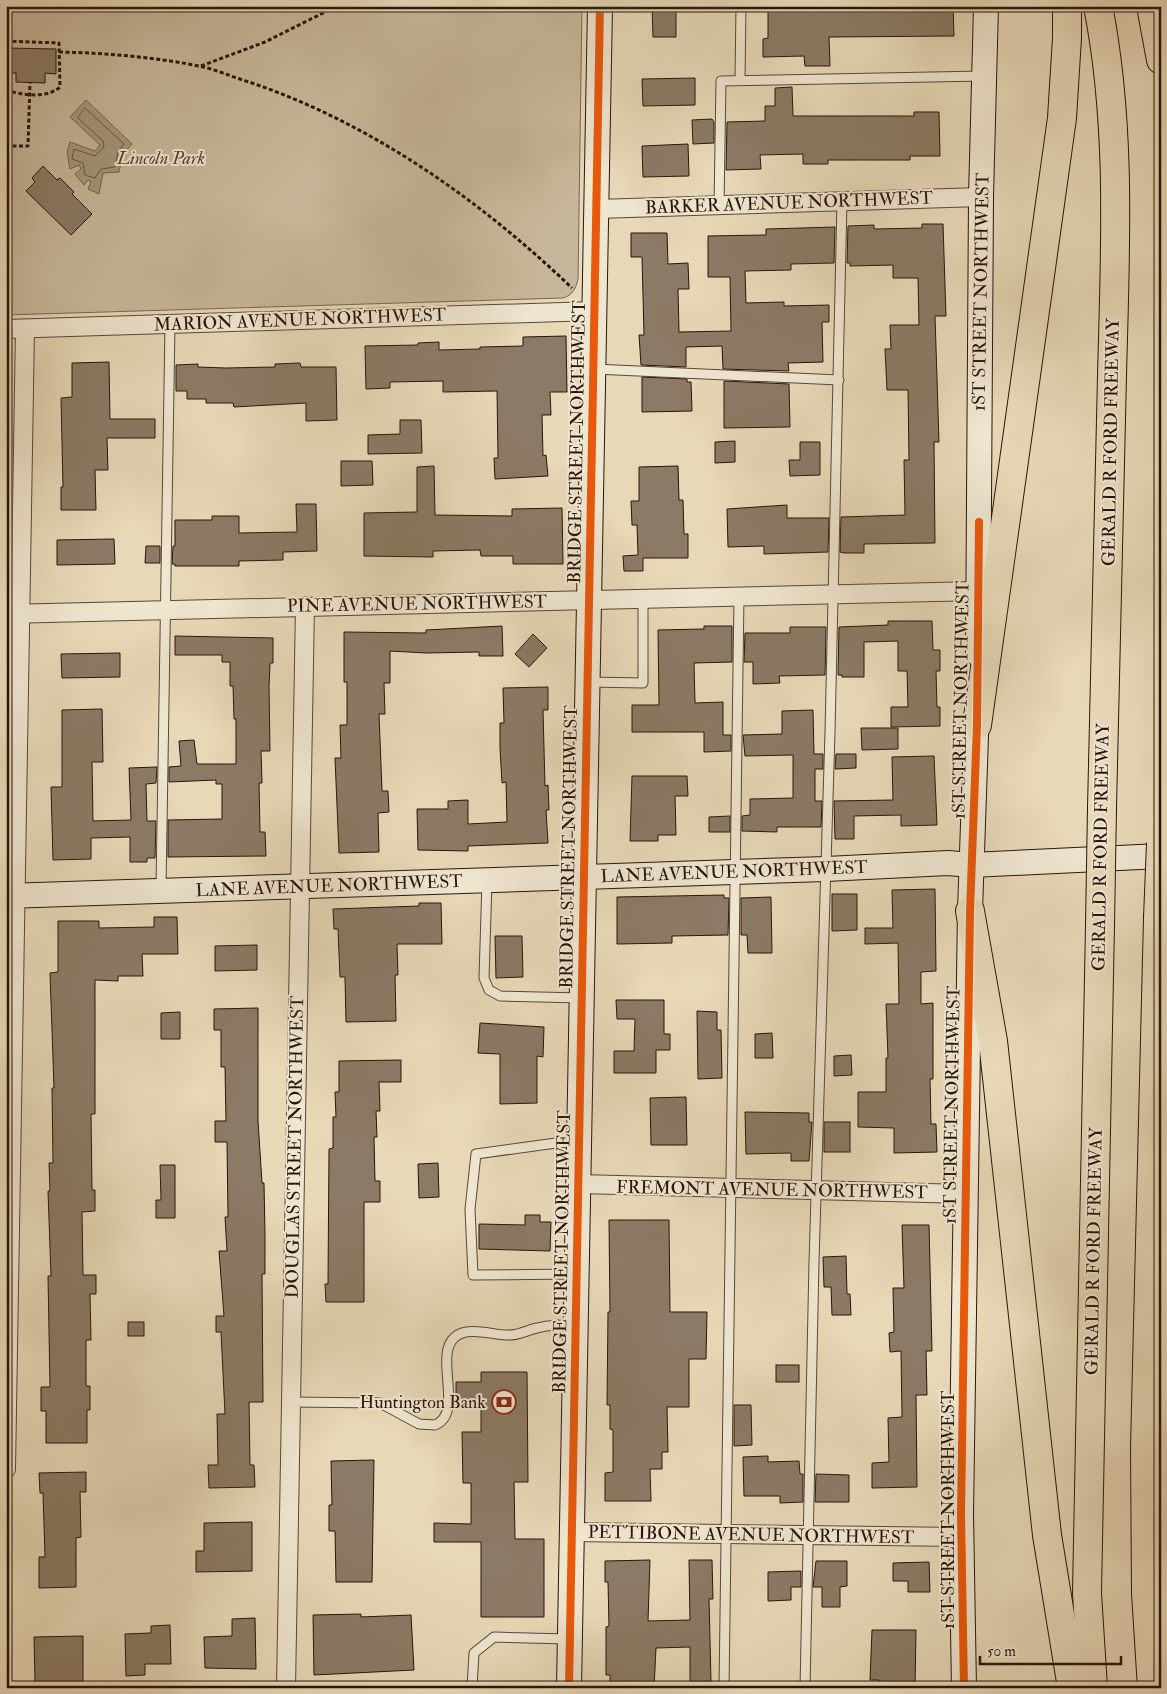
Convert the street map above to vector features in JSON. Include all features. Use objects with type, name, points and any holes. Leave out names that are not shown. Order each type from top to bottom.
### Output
[{"type":"highway","points":[[977,725],[1062,118],[1067,6]]},
{"type":"highway","name":"GERALD R FORD FREEWAY","points":[[1093,1688],[1087,1593],[1102,808],[1115,261],[1114,134],[1104,38],[1098,6]]},
{"type":"highway","points":[[1151,6],[1161,60]]},
{"type":"highway","points":[[1152,1688],[1146,1593],[1145,1447],[1161,842]]},
{"type":"highway","points":[[970,911],[993,1041],[1047,1535],[1072,1688]]},
{"type":"street","name":"BRIDGE STREET NORTHWEST","points":[[569,1688],[570,1532],[580,1142],[586,682],[594,369],[600,6]]},
{"type":"street","name":"1ST STREET NORTHWEST","points":[[964,1688],[961,1537],[970,911],[977,725],[981,197],[986,6]]},
{"type":"street","name":"BARKER AVENUE NORTHWEST","points":[[597,209],[981,197]]},
{"type":"street","name":"MARION AVENUE NORTHWEST","points":[[6,329],[594,310]]},
{"type":"street","points":[[7,1458],[13,614],[25,329]]},
{"type":"street","name":"PINE AVENUE NORTHWEST","points":[[13,614],[978,591]]},
{"type":"street","name":"DOUGLAS STREET NORTHWEST","points":[[286,1688],[305,606]]},
{"type":"street","name":"LANE AVENUE NORTHWEST","points":[[10,896],[826,870],[948,863],[971,865],[1161,856]]},
{"type":"street","name":"FREMONT AVENUE NORTHWEST","points":[[579,1184],[966,1194]]},
{"type":"street","name":"PETTIBONE AVENUE NORTHWEST","points":[[570,1532],[961,1537]]},
{"type":"lane","points":[[740,80],[741,6]]},
{"type":"lane","points":[[719,206],[721,81],[984,76]]},
{"type":"lane","points":[[806,1688],[816,1190],[839,380],[842,202]]},
{"type":"lane","points":[[161,891],[170,324]]},
{"type":"lane","points":[[594,369],[839,380]]},
{"type":"lane","points":[[724,1688],[739,596]]},
{"type":"lane","points":[[586,682],[643,683],[643,598]]},
{"type":"lane","points":[[488,880],[484,978],[489,990],[500,996],[582,998]]},
{"type":"lane","points":[[577,1274],[473,1275],[470,1209],[476,1154],[556,1143],[580,1142]]},
{"type":"lane","points":[[291,1402],[380,1403],[419,1424],[429,1426],[440,1424],[448,1411],[447,1361],[450,1343],[454,1338],[465,1332],[509,1336],[554,1325],[576,1326]]},
{"type":"lane","points":[[472,1688],[474,1653],[494,1637],[569,1639]]},
{"type":"path","points":[[200,66],[265,42],[337,6]]},
{"type":"path","points":[[6,41],[59,42],[60,87],[56,91],[30,95],[6,90]]},
{"type":"path","points":[[59,52],[134,56],[200,66],[269,89],[307,105],[403,155],[520,240],[572,288]]},
{"type":"path","points":[[6,146],[28,146],[30,82]]},
{"type":"green space","name":"Lincoln Park","points":[[6,6],[582,6],[578,279],[575,288],[572,293],[563,298],[6,315]]},
{"type":"water","points":[[86,100],[132,144],[123,154],[119,172],[103,173],[99,194],[88,189],[91,182],[88,180],[84,185],[75,174],[81,169],[79,165],[70,169],[67,152],[70,142],[95,151],[100,145],[70,117]]},
{"type":"building","points":[[652,6],[676,6],[676,37],[653,37]]},
{"type":"building","points":[[768,6],[953,6],[954,36],[829,37],[830,66],[805,66],[804,56],[763,57],[763,39],[768,38]]},
{"type":"building","points":[[6,48],[56,49],[56,74],[45,73],[45,83],[16,82],[16,73],[6,73]]},
{"type":"building","points":[[695,78],[695,105],[643,106],[642,79]]},
{"type":"building","points":[[792,87],[793,116],[914,116],[914,112],[939,112],[940,156],[910,156],[910,160],[828,160],[828,164],[803,164],[803,154],[760,155],[761,169],[726,170],[727,122],[765,121],[765,106],[775,106],[775,88]]},
{"type":"building","points":[[712,119],[714,122],[714,143],[693,144],[692,120]]},
{"type":"building","points":[[688,144],[689,176],[643,177],[642,146]]},
{"type":"building","points":[[43,166],[57,180],[60,178],[74,192],[72,194],[92,214],[71,235],[26,191],[35,182],[32,178]]},
{"type":"building","points":[[922,224],[943,224],[946,316],[935,316],[939,442],[934,442],[935,543],[864,544],[864,553],[844,553],[840,552],[841,517],[905,515],[904,460],[909,460],[908,390],[887,390],[885,349],[891,349],[890,325],[919,325],[918,278],[893,278],[893,265],[850,266],[850,263],[847,263],[848,226],[874,225],[874,229],[922,228]]},
{"type":"building","points":[[835,227],[834,263],[791,264],[791,270],[745,271],[746,303],[784,302],[784,306],[829,305],[829,322],[822,322],[823,362],[788,363],[789,371],[723,369],[722,346],[686,347],[686,367],[641,365],[639,335],[644,335],[642,257],[631,257],[631,233],[667,233],[668,264],[688,263],[689,289],[678,289],[679,332],[731,331],[730,277],[708,277],[708,236],[766,235],[766,229]]},
{"type":"building","points":[[566,336],[567,392],[550,392],[551,415],[542,415],[543,456],[546,455],[548,476],[495,479],[494,458],[498,458],[497,391],[443,392],[443,381],[390,382],[390,388],[366,389],[365,346],[418,345],[418,343],[439,342],[439,350],[480,349],[480,347],[523,346],[523,337]]},
{"type":"building","points":[[109,362],[110,419],[155,419],[155,438],[107,438],[108,470],[95,470],[96,510],[61,510],[61,487],[63,487],[61,398],[72,397],[72,363]]},
{"type":"building","points":[[300,363],[301,367],[336,367],[337,420],[306,421],[306,403],[234,407],[233,403],[206,403],[206,399],[187,399],[187,391],[176,391],[176,365],[198,364],[198,367],[226,368],[275,367],[275,364]]},
{"type":"building","points":[[642,377],[687,379],[687,382],[691,382],[692,411],[642,412]]},
{"type":"building","points":[[724,381],[789,384],[790,427],[724,428]]},
{"type":"building","points":[[400,420],[421,420],[422,453],[368,454],[368,435],[400,434]]},
{"type":"building","points":[[735,441],[735,462],[715,463],[715,442]]},
{"type":"building","points":[[800,442],[820,442],[820,475],[790,476],[789,460],[800,460]]},
{"type":"building","points":[[341,461],[372,461],[373,485],[341,486]]},
{"type":"building","points":[[434,466],[435,515],[512,516],[512,509],[562,508],[563,564],[513,564],[513,556],[481,556],[480,550],[433,551],[433,557],[364,556],[364,513],[417,512],[417,467]]},
{"type":"building","points":[[678,466],[679,500],[683,500],[684,534],[688,534],[688,558],[643,558],[643,571],[624,571],[623,556],[638,555],[637,525],[632,525],[631,501],[639,501],[639,467]]},
{"type":"building","points":[[296,504],[316,504],[317,551],[283,552],[283,560],[239,561],[239,566],[175,566],[175,564],[172,564],[173,546],[175,546],[175,520],[212,520],[212,516],[239,516],[239,533],[297,532]]},
{"type":"building","points":[[787,505],[787,518],[829,518],[828,552],[764,554],[764,546],[728,547],[727,509]]},
{"type":"building","points":[[114,539],[115,564],[57,565],[57,540]]},
{"type":"building","points":[[146,546],[160,546],[160,563],[145,563]]},
{"type":"building","points":[[888,621],[932,621],[933,650],[940,650],[940,671],[936,671],[937,707],[940,707],[940,726],[891,727],[891,707],[908,707],[907,671],[898,671],[898,641],[864,642],[864,677],[842,677],[842,675],[838,675],[839,627],[888,625]]},
{"type":"building","points":[[502,626],[503,656],[479,656],[479,652],[426,653],[390,651],[390,683],[384,683],[385,714],[379,714],[382,791],[388,791],[389,812],[378,813],[379,852],[339,853],[335,758],[341,758],[340,725],[347,725],[347,682],[344,682],[344,632],[426,633],[426,630]]},
{"type":"building","points":[[704,626],[732,626],[732,662],[694,663],[695,703],[723,702],[723,735],[731,735],[731,751],[704,752],[704,732],[632,732],[632,705],[659,705],[658,630],[704,629]]},
{"type":"building","points":[[790,627],[826,627],[825,675],[779,676],[780,683],[753,684],[753,662],[744,662],[745,633],[790,633]]},
{"type":"building","points":[[533,634],[547,648],[529,667],[515,654]]},
{"type":"building","points":[[175,636],[273,638],[273,663],[270,663],[269,686],[270,751],[261,751],[262,783],[259,783],[260,832],[265,832],[266,856],[168,857],[168,820],[222,819],[222,784],[216,784],[216,780],[169,782],[169,767],[181,766],[179,741],[194,740],[197,764],[236,764],[236,719],[234,719],[233,686],[230,686],[230,662],[222,662],[222,655],[175,655]]},
{"type":"building","points":[[120,653],[120,677],[62,678],[61,654]]},
{"type":"building","points":[[548,687],[548,710],[543,710],[545,786],[548,785],[549,810],[546,810],[548,843],[468,846],[468,851],[418,850],[417,809],[448,809],[448,801],[468,800],[468,824],[507,822],[506,782],[502,783],[500,748],[500,723],[504,723],[503,688]]},
{"type":"building","points":[[102,709],[103,762],[92,762],[93,821],[131,820],[129,768],[157,767],[156,783],[146,784],[147,821],[156,821],[155,858],[147,858],[147,862],[130,862],[130,837],[91,838],[91,859],[53,860],[51,787],[62,787],[62,710]]},
{"type":"building","points":[[813,710],[814,754],[823,754],[823,769],[815,769],[815,801],[822,801],[821,827],[777,827],[777,832],[742,831],[742,816],[750,815],[750,799],[793,798],[793,755],[745,756],[743,735],[782,734],[782,711]]},
{"type":"building","points":[[861,728],[898,728],[898,749],[862,750]]},
{"type":"building","points":[[836,754],[856,754],[856,768],[835,769]]},
{"type":"building","points":[[934,756],[937,825],[901,826],[901,815],[854,816],[854,839],[835,839],[834,801],[893,800],[892,757]]},
{"type":"building","points":[[632,776],[687,776],[688,796],[675,796],[676,835],[658,835],[658,841],[630,841]]},
{"type":"building","points":[[730,816],[730,832],[709,832],[709,817]]},
{"type":"building","points":[[935,889],[936,971],[921,972],[921,1004],[933,1003],[933,1079],[930,1079],[931,1124],[936,1124],[937,1152],[894,1153],[894,1128],[858,1127],[858,1092],[886,1092],[886,1058],[888,1058],[886,1004],[899,1004],[898,943],[865,944],[865,928],[893,928],[892,890]]},
{"type":"building","points":[[832,894],[857,894],[857,930],[832,931]]},
{"type":"building","points":[[724,895],[724,898],[729,898],[728,935],[672,936],[672,943],[617,944],[617,897]]},
{"type":"building","points":[[771,897],[772,953],[748,953],[747,935],[741,935],[741,898]]},
{"type":"building","points":[[419,903],[441,903],[442,944],[397,944],[398,975],[395,975],[396,1021],[346,1022],[345,977],[340,977],[338,929],[334,929],[333,909],[419,906]]},
{"type":"building","points":[[154,917],[177,917],[178,954],[142,954],[143,976],[118,976],[118,981],[95,980],[95,1114],[91,1114],[92,1190],[95,1190],[95,1211],[82,1212],[83,1275],[96,1275],[96,1294],[90,1294],[91,1340],[86,1340],[86,1386],[90,1386],[90,1410],[87,1410],[87,1443],[46,1443],[46,1411],[41,1411],[41,1387],[50,1387],[48,1276],[51,1276],[48,1191],[50,1191],[49,1163],[53,1163],[52,1088],[54,1088],[50,973],[58,972],[58,921],[99,921],[99,928],[154,927]]},
{"type":"building","points":[[495,936],[522,936],[523,977],[496,978]]},
{"type":"building","points":[[257,945],[257,970],[215,971],[215,946]]},
{"type":"building","points":[[616,1000],[664,1000],[664,1034],[670,1034],[670,1050],[656,1050],[656,1073],[614,1073],[614,1051],[634,1051],[635,1019],[617,1019]]},
{"type":"building","points":[[258,1008],[258,1121],[262,1183],[264,1183],[265,1274],[262,1274],[263,1402],[249,1402],[250,1465],[254,1465],[255,1487],[209,1488],[208,1465],[218,1465],[217,1414],[225,1414],[221,1332],[216,1332],[216,1316],[224,1316],[219,1251],[227,1251],[225,1217],[228,1217],[227,1142],[215,1142],[215,1121],[226,1121],[225,1067],[221,1067],[221,1030],[214,1030],[214,1009]]},
{"type":"building","points":[[697,1011],[717,1012],[717,1030],[721,1030],[722,1078],[698,1079]]},
{"type":"building","points":[[180,1012],[180,1039],[161,1039],[161,1013]]},
{"type":"building","points":[[480,1023],[544,1027],[543,1057],[537,1056],[537,1103],[500,1104],[500,1054],[478,1053]]},
{"type":"building","points":[[772,1033],[773,1058],[755,1058],[755,1034]]},
{"type":"building","points":[[851,1055],[852,1075],[834,1076],[834,1056]]},
{"type":"building","points":[[401,1060],[401,1082],[379,1082],[380,1111],[376,1111],[377,1137],[374,1137],[375,1181],[380,1181],[380,1202],[364,1202],[364,1302],[326,1302],[325,1284],[328,1284],[329,1149],[333,1148],[333,1117],[336,1117],[335,1092],[339,1092],[339,1061]]},
{"type":"building","points":[[686,1097],[687,1145],[651,1145],[650,1098]]},
{"type":"building","points":[[745,1112],[809,1113],[809,1122],[812,1122],[809,1161],[791,1161],[791,1153],[746,1154]]},
{"type":"building","points":[[824,1122],[850,1122],[850,1152],[824,1152]]},
{"type":"building","points":[[438,1163],[439,1197],[419,1198],[418,1164]]},
{"type":"building","points":[[160,1165],[175,1165],[175,1218],[156,1218],[156,1200],[161,1200]]},
{"type":"building","points":[[525,1215],[540,1215],[540,1222],[551,1222],[550,1251],[479,1249],[479,1224],[525,1225]]},
{"type":"building","points":[[609,1220],[669,1220],[670,1312],[707,1312],[706,1359],[689,1359],[689,1407],[667,1407],[668,1452],[662,1452],[662,1469],[650,1469],[651,1501],[605,1501],[605,1473],[613,1472],[613,1430],[610,1429],[610,1405],[607,1405],[608,1312],[610,1312]]},
{"type":"building","points":[[902,1225],[929,1225],[932,1351],[926,1351],[927,1395],[916,1395],[917,1487],[872,1488],[872,1463],[889,1462],[888,1418],[902,1417],[901,1351],[890,1352],[889,1333],[894,1332],[893,1288],[904,1288]]},
{"type":"building","points":[[846,1256],[847,1294],[850,1294],[851,1315],[832,1315],[831,1287],[824,1287],[823,1257]]},
{"type":"building","points":[[128,1322],[144,1322],[144,1336],[128,1336]]},
{"type":"building","points":[[776,1365],[799,1365],[799,1382],[776,1382]]},
{"type":"building","points":[[481,1372],[527,1372],[528,1482],[514,1482],[515,1539],[544,1539],[544,1617],[481,1617],[481,1542],[434,1542],[434,1523],[471,1524],[471,1483],[463,1483],[462,1432],[481,1432],[481,1401],[456,1401],[456,1382],[481,1382]]},
{"type":"building","points":[[734,1405],[751,1405],[752,1445],[734,1446]]},
{"type":"building","points":[[768,1456],[768,1462],[799,1461],[800,1474],[803,1474],[803,1502],[780,1503],[780,1496],[744,1496],[743,1457]]},
{"type":"building","points":[[374,1460],[372,1582],[336,1582],[335,1531],[329,1531],[329,1505],[332,1505],[331,1461]]},
{"type":"building","points":[[86,1472],[86,1492],[80,1492],[81,1537],[76,1538],[76,1587],[39,1588],[39,1557],[45,1557],[43,1493],[40,1493],[39,1473]]},
{"type":"building","points":[[816,1474],[849,1475],[849,1502],[815,1502]]},
{"type":"building","points":[[252,1522],[252,1571],[196,1572],[196,1551],[204,1551],[204,1523]]},
{"type":"building","points":[[650,1560],[648,1621],[690,1620],[689,1560],[712,1560],[713,1599],[709,1599],[711,1682],[690,1682],[690,1647],[656,1648],[654,1688],[610,1688],[610,1675],[606,1675],[606,1627],[609,1626],[608,1582],[605,1582],[605,1561]]},
{"type":"building","points":[[816,1561],[847,1561],[847,1586],[840,1587],[840,1607],[822,1607],[822,1587],[813,1587]]},
{"type":"building","points":[[929,1562],[930,1592],[908,1592],[908,1581],[893,1581],[893,1563]]},
{"type":"building","points":[[801,1571],[801,1587],[791,1587],[791,1600],[768,1601],[768,1572]]},
{"type":"building","points":[[361,1614],[361,1617],[411,1615],[414,1670],[314,1675],[313,1615]]},
{"type":"building","points":[[255,1618],[256,1669],[205,1668],[204,1637],[232,1636],[232,1619]]},
{"type":"building","points":[[170,1625],[171,1664],[145,1664],[145,1675],[126,1676],[125,1634],[151,1633],[151,1626]]},
{"type":"building","points":[[872,1630],[916,1630],[915,1688],[879,1688],[879,1680],[870,1680]]},
{"type":"building","points":[[83,1636],[83,1683],[35,1683],[34,1637]]},
{"type":"cycle path","points":[[569,1688],[600,6]]},
{"type":"cycle path","points":[[964,1688],[961,1514],[970,911],[977,725],[979,522]]},
{"type":"place","name":"Huntington Bank","points":[[504,1402]]}]
